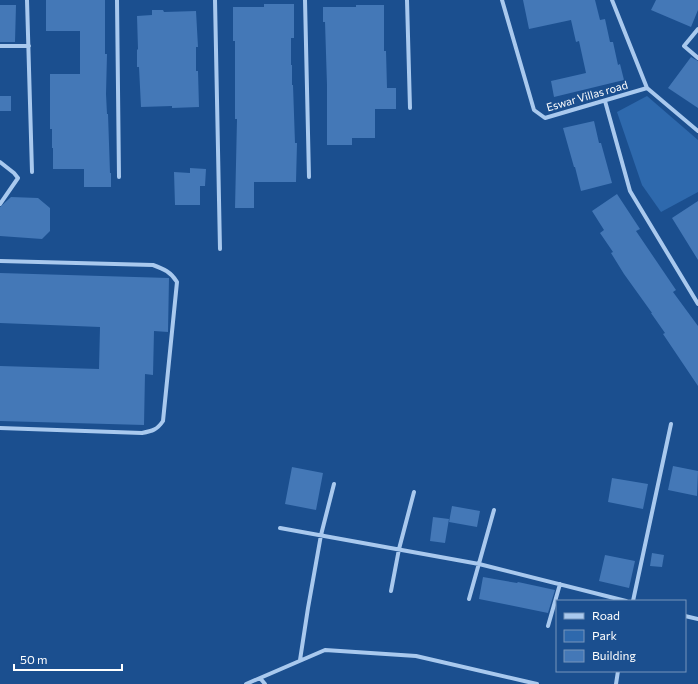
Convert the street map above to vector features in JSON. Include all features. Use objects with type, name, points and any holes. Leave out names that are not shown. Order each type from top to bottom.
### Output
[{"type":"street","points":[[27,0],[32,172]]},
{"type":"street","points":[[117,0],[119,177]]},
{"type":"street","points":[[215,0],[220,249]]},
{"type":"street","points":[[305,0],[309,177]]},
{"type":"street","points":[[407,0],[410,108]]},
{"type":"street","name":"Eswar Villas road","points":[[502,0],[534,110],[545,118],[647,88]]},
{"type":"street","points":[[612,0],[647,88],[698,131]]},
{"type":"street","points":[[698,29],[684,46],[698,58]]},
{"type":"street","points":[[0,46],[29,46]]},
{"type":"street","points":[[605,101],[630,191],[698,304]]},
{"type":"street","points":[[0,162],[18,178],[0,204]]},
{"type":"street","points":[[0,261],[153,266],[166,270],[177,282],[163,421],[159,427],[152,431],[142,433],[0,428]]},
{"type":"street","points":[[632,600],[671,424]]},
{"type":"street","points":[[300,660],[321,535],[334,484]]},
{"type":"street","points":[[391,591],[399,549],[414,492]]},
{"type":"street","points":[[469,599],[494,510]]},
{"type":"street","points":[[280,528],[479,564],[622,600]]},
{"type":"street","points":[[548,626],[560,584]]},
{"type":"street","points":[[686,616],[698,619]]},
{"type":"street","points":[[246,684],[325,650],[416,656],[537,684]]},
{"type":"street","points":[[616,684],[618,672]]},
{"type":"street","points":[[260,678],[265,684]]},
{"type":"green space","points":[[647,96],[698,140],[698,192],[661,212],[642,185],[617,112]]},
{"type":"building","points":[[46,0],[105,0],[105,54],[107,54],[106,94],[111,187],[84,187],[84,169],[53,169],[52,129],[50,129],[50,74],[80,74],[80,31],[46,31]]},
{"type":"building","points":[[523,0],[595,0],[600,20],[605,19],[610,42],[613,42],[618,65],[620,64],[624,80],[554,97],[551,81],[586,73],[579,41],[576,42],[571,20],[529,29]]},
{"type":"building","points":[[656,0],[698,0],[698,10],[691,27],[651,10]]},
{"type":"building","points":[[264,4],[294,4],[294,38],[291,38],[291,65],[295,143],[297,143],[296,182],[254,182],[254,208],[235,208],[237,119],[235,119],[235,41],[233,41],[233,7],[264,7]]},
{"type":"building","points":[[0,5],[16,5],[15,42],[0,42]]},
{"type":"building","points":[[356,5],[384,5],[384,51],[386,51],[387,88],[396,88],[396,109],[375,109],[375,138],[352,138],[352,145],[327,145],[327,85],[325,22],[323,22],[323,7],[356,7]]},
{"type":"building","points":[[152,10],[163,10],[164,12],[196,11],[198,47],[196,47],[196,71],[198,71],[199,107],[141,107],[139,67],[137,67],[137,16],[152,15]]},
{"type":"building","points":[[691,57],[698,61],[698,108],[668,88]]},
{"type":"building","points":[[0,96],[11,96],[11,111],[0,111]]},
{"type":"building","points":[[594,121],[599,143],[601,143],[612,183],[581,191],[563,128]]},
{"type":"building","points":[[190,168],[206,169],[205,186],[200,186],[200,205],[175,205],[174,172],[190,173]]},
{"type":"building","points":[[617,194],[640,229],[636,231],[676,290],[673,292],[698,326],[698,386],[663,334],[665,333],[652,313],[624,274],[611,253],[613,252],[600,233],[604,230],[592,211]]},
{"type":"building","points":[[11,197],[38,198],[50,208],[50,231],[42,239],[0,236],[0,207]]},
{"type":"building","points":[[698,201],[698,260],[672,218]]},
{"type":"building","points":[[0,273],[169,278],[168,332],[154,331],[153,375],[145,374],[144,425],[0,421],[0,366],[99,369],[100,327],[0,323]]},
{"type":"building","points":[[673,466],[698,471],[697,496],[668,490]]},
{"type":"building","points":[[292,467],[323,473],[316,510],[285,504]]},
{"type":"building","points":[[612,478],[648,484],[643,509],[608,502]]},
{"type":"building","points":[[452,506],[480,511],[477,527],[449,522]]},
{"type":"building","points":[[433,517],[449,519],[445,543],[430,541]]},
{"type":"building","points":[[652,553],[664,555],[662,567],[650,566]]},
{"type":"building","points":[[605,555],[635,561],[629,588],[599,581]]},
{"type":"building","points":[[483,577],[518,582],[555,590],[548,613],[479,599]]}]
